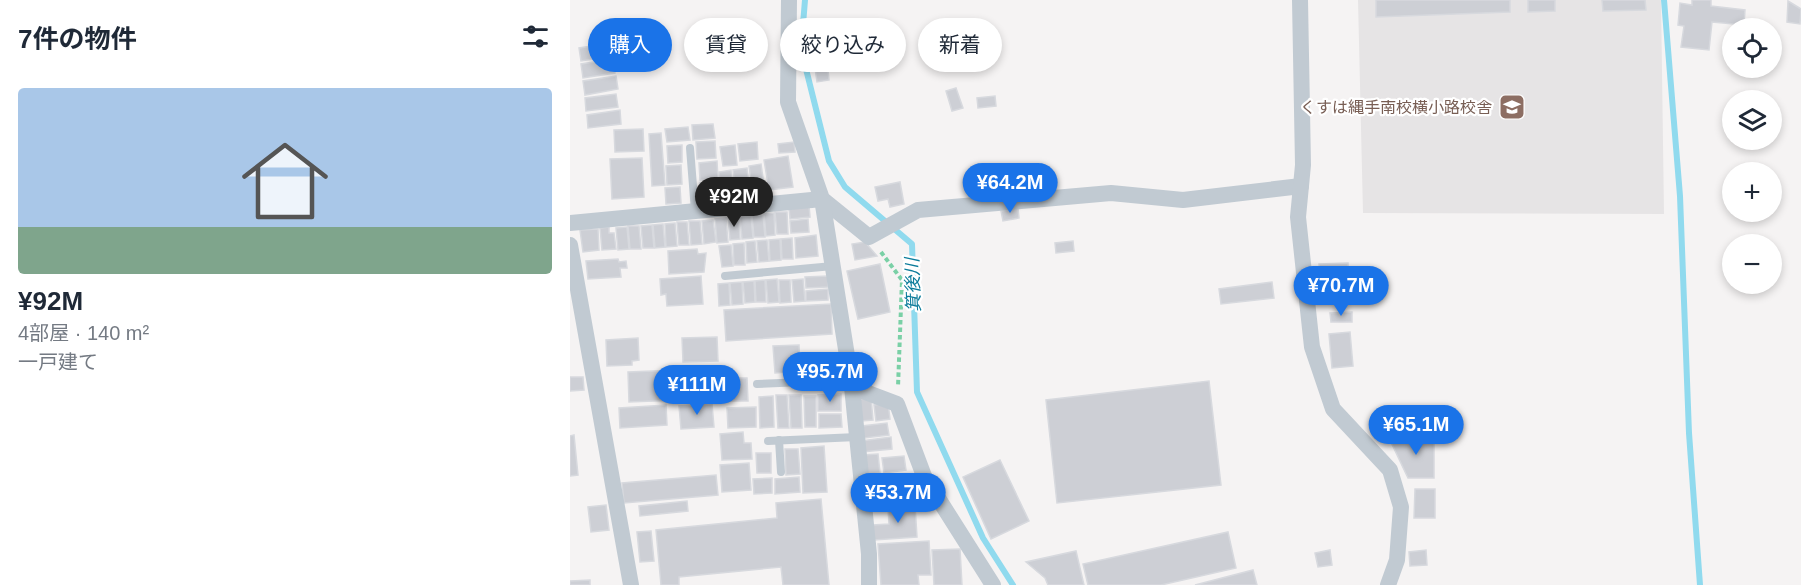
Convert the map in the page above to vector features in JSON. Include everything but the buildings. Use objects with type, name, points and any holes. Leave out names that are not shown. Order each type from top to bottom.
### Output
[{"type":"street","points":[[789,0],[788,102],[822,199],[851,384],[869,554],[869,585]]},
{"type":"street","points":[[1300,0],[1301,186],[1298,217],[1311,347],[1333,409],[1390,470],[1401,507],[1396,560],[1388,585]]},
{"type":"street","points":[[570,223],[822,199],[869,237],[918,210],[1111,193],[1184,200],[1301,186]]},
{"type":"street","points":[[570,245],[631,585]]},
{"type":"street","points":[[851,384],[897,404],[924,476],[993,585]]},
{"type":"lane","points":[[690,148],[695,211]]},
{"type":"lane","points":[[725,276],[833,266]]},
{"type":"lane","points":[[757,384],[851,384]]},
{"type":"lane","points":[[768,441],[857,437]]},
{"type":"lane","points":[[779,440],[781,472]]},
{"type":"path","points":[[869,237],[902,280],[897,404]]},
{"type":"shaded area","name":"くすは縄手南校横小路校舎","points":[[1358,0],[1661,0],[1664,214],[1363,213]]},
{"type":"waterway","name":"箕後川","points":[[805,0],[801,49],[829,161],[845,187],[912,244],[917,392],[983,538],[1013,585]]},
{"type":"waterway","points":[[1664,0],[1680,196],[1689,433],[1700,585]]},
{"type":"place","name":"くすは縄手南校横小路校舎","points":[[1512,107]]}]
